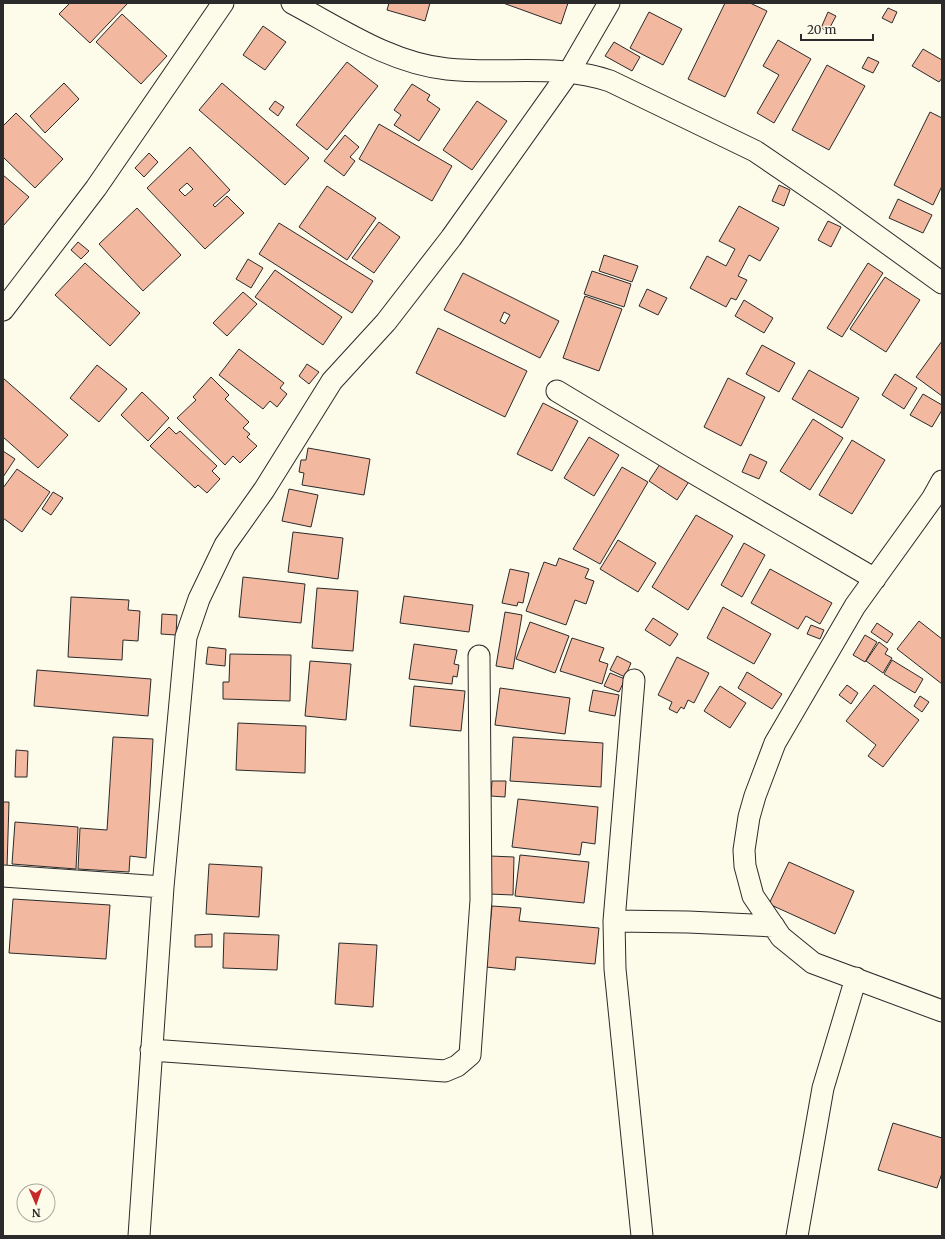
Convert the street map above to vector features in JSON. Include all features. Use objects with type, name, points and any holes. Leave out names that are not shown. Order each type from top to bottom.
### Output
[{"type":"street","points":[[3,310],[96,188],[223,3]]},
{"type":"street","points":[[292,3],[383,52],[404,60],[447,69],[569,72],[594,76],[610,81],[755,151],[830,202],[942,282]]},
{"type":"street","points":[[139,1236],[163,887],[186,637],[199,599],[225,545],[264,490],[332,381],[386,322],[451,238],[569,72],[609,3]]},
{"type":"street","points":[[557,391],[678,464],[875,579]]},
{"type":"street","points":[[942,481],[932,499],[855,606],[775,743],[748,817],[744,850],[745,866],[753,896],[781,937],[813,963],[942,1011]]},
{"type":"street","points":[[151,1050],[445,1071],[457,1066],[470,1055],[481,900],[479,656]]},
{"type":"street","points":[[634,680],[614,922],[615,969],[642,1236]]},
{"type":"street","points":[[3,876],[163,887]]},
{"type":"street","points":[[614,922],[688,922],[774,926]]},
{"type":"street","points":[[797,1236],[823,1088],[856,978]]},
{"type":"building","points":[[70,3],[128,3],[90,43],[59,14]]},
{"type":"building","points":[[389,3],[430,3],[425,21],[387,10]]},
{"type":"building","points":[[503,3],[568,3],[561,24]]},
{"type":"building","points":[[725,3],[750,3],[767,11],[725,97],[688,79]]},
{"type":"building","points":[[888,8],[897,12],[892,23],[882,18]]},
{"type":"building","points":[[649,12],[682,29],[663,65],[630,48]]},
{"type":"building","points":[[828,12],[836,16],[828,31],[821,28]]},
{"type":"building","points":[[122,14],[167,56],[141,84],[96,42]]},
{"type":"building","points":[[263,26],[286,42],[265,70],[243,55]]},
{"type":"building","points":[[778,40],[811,59],[774,123],[757,113],[779,75],[763,66]]},
{"type":"building","points":[[614,42],[640,57],[632,71],[605,56]]},
{"type":"building","points":[[923,49],[942,60],[942,78],[939,82],[912,66]]},
{"type":"building","points":[[868,57],[879,62],[873,73],[862,68]]},
{"type":"building","points":[[347,62],[378,86],[327,150],[296,125]]},
{"type":"building","points":[[827,65],[865,86],[829,150],[792,130]]},
{"type":"building","points":[[64,83],[79,99],[45,133],[30,116]]},
{"type":"building","points":[[222,83],[309,158],[285,185],[199,110]]},
{"type":"building","points":[[412,84],[430,95],[427,100],[440,109],[419,141],[394,125],[401,115],[394,110]]},
{"type":"building","points":[[275,101],[284,107],[278,116],[269,109]]},
{"type":"building","points":[[477,101],[507,121],[472,170],[443,150]]},
{"type":"building","points":[[930,112],[942,118],[942,186],[933,205],[894,185]]},
{"type":"building","points":[[16,113],[63,159],[35,188],[3,157],[3,126]]},
{"type":"building","points":[[379,124],[452,166],[432,201],[359,159]]},
{"type":"building","points":[[345,135],[359,147],[350,157],[355,161],[344,176],[324,161]]},
{"type":"building","points":[[190,147],[230,190],[213,205],[215,207],[227,196],[244,213],[205,249],[147,188]],"holes":[[[187,183],[193,189],[185,196],[179,190]]]},
{"type":"building","points":[[149,153],[158,162],[144,177],[135,168]]},
{"type":"building","points":[[3,175],[29,197],[3,226]]},
{"type":"building","points":[[779,185],[790,190],[784,206],[772,201]]},
{"type":"building","points":[[327,186],[376,218],[347,260],[299,227]]},
{"type":"building","points":[[898,199],[932,215],[923,233],[889,218]]},
{"type":"building","points":[[739,206],[779,228],[760,261],[749,255],[738,276],[747,280],[736,300],[731,298],[726,307],[690,288],[707,256],[726,266],[735,249],[719,241]]},
{"type":"building","points":[[137,208],[181,255],[143,291],[99,244]]},
{"type":"building","points":[[828,221],[841,227],[831,247],[818,240]]},
{"type":"building","points":[[379,222],[400,237],[374,273],[352,258]]},
{"type":"building","points":[[279,223],[373,281],[352,313],[259,254]]},
{"type":"building","points":[[78,242],[89,251],[81,259],[71,250]]},
{"type":"building","points":[[604,255],[638,266],[632,282],[599,271]]},
{"type":"building","points":[[248,259],[263,268],[251,288],[236,279]]},
{"type":"building","points":[[85,263],[140,313],[110,346],[55,295]]},
{"type":"building","points":[[868,263],[883,273],[842,337],[827,328]]},
{"type":"building","points":[[275,270],[342,317],[323,345],[255,297]]},
{"type":"building","points":[[592,271],[631,284],[624,307],[584,294]]},
{"type":"building","points":[[463,273],[559,321],[540,358],[444,310]],"holes":[[[504,312],[510,315],[505,324],[500,321]]]},
{"type":"building","points":[[885,277],[920,300],[886,352],[850,329]]},
{"type":"building","points":[[647,289],[667,298],[658,315],[639,306]]},
{"type":"building","points":[[243,292],[257,304],[227,336],[213,323]]},
{"type":"building","points":[[585,296],[622,309],[599,371],[563,358]]},
{"type":"building","points":[[744,300],[773,318],[764,333],[735,316]]},
{"type":"building","points":[[438,328],[527,371],[505,417],[416,373]]},
{"type":"building","points":[[942,341],[942,396],[916,377]]},
{"type":"building","points":[[762,345],[795,363],[779,392],[746,374]]},
{"type":"building","points":[[239,349],[284,383],[280,388],[287,394],[277,407],[270,401],[263,409],[219,375]]},
{"type":"building","points":[[307,364],[319,372],[309,384],[299,376]]},
{"type":"building","points":[[97,365],[127,389],[99,422],[70,398]]},
{"type":"building","points":[[809,370],[859,398],[842,428],[792,399]]},
{"type":"building","points":[[895,374],[917,388],[904,409],[882,395]]},
{"type":"building","points":[[211,377],[229,395],[225,399],[249,422],[243,428],[250,434],[247,437],[257,446],[240,463],[233,456],[225,465],[177,418],[196,400],[193,397]]},
{"type":"building","points":[[3,378],[68,435],[38,468],[3,437]]},
{"type":"building","points":[[728,378],[765,397],[741,446],[704,427]]},
{"type":"building","points":[[142,392],[169,418],[148,441],[121,415]]},
{"type":"building","points":[[923,394],[942,405],[942,410],[932,427],[910,415]]},
{"type":"building","points":[[543,403],[578,421],[552,471],[517,454]]},
{"type":"building","points":[[813,419],[843,438],[810,490],[780,471]]},
{"type":"building","points":[[169,427],[176,434],[180,431],[217,466],[212,471],[220,479],[207,493],[198,485],[195,488],[150,446]]},
{"type":"building","points":[[589,437],[619,455],[594,496],[564,478]]},
{"type":"building","points":[[852,440],[885,460],[852,514],[819,495]]},
{"type":"building","points":[[308,448],[370,459],[364,495],[302,485],[304,473],[299,472],[301,460],[306,460]]},
{"type":"building","points":[[3,451],[15,459],[3,477]]},
{"type":"building","points":[[750,454],[767,462],[759,479],[742,472]]},
{"type":"building","points":[[662,461],[690,480],[677,500],[649,481]]},
{"type":"building","points":[[622,467],[648,482],[600,564],[573,549]]},
{"type":"building","points":[[17,469],[50,492],[22,532],[3,518],[3,488]]},
{"type":"building","points":[[289,489],[318,495],[311,527],[282,521]]},
{"type":"building","points":[[53,492],[63,498],[51,515],[42,509]]},
{"type":"building","points":[[696,515],[733,536],[688,610],[652,587]]},
{"type":"building","points":[[293,532],[343,538],[338,579],[288,572]]},
{"type":"building","points":[[618,540],[656,563],[638,592],[600,569]]},
{"type":"building","points":[[744,543],[765,555],[742,597],[721,585]]},
{"type":"building","points":[[559,558],[589,569],[585,578],[594,581],[586,604],[575,600],[566,625],[526,611],[544,562],[556,566]]},
{"type":"building","points":[[510,569],[529,573],[523,603],[518,602],[517,606],[502,603]]},
{"type":"building","points":[[770,569],[832,603],[820,624],[806,616],[798,629],[751,603]]},
{"type":"building","points":[[243,577],[305,584],[301,623],[239,617]]},
{"type":"building","points":[[317,588],[358,591],[353,651],[312,648]]},
{"type":"building","points":[[404,596],[473,605],[469,632],[400,623]]},
{"type":"building","points":[[71,597],[129,600],[128,610],[140,611],[138,641],[123,640],[122,660],[68,657]]},
{"type":"building","points":[[723,607],[771,634],[754,664],[707,638]]},
{"type":"building","points":[[505,612],[522,615],[513,669],[496,666]]},
{"type":"building","points":[[162,614],[177,615],[176,635],[161,634]]},
{"type":"building","points":[[653,618],[678,634],[670,646],[645,630]]},
{"type":"building","points":[[919,621],[942,639],[942,684],[897,649]]},
{"type":"building","points":[[530,622],[569,636],[555,673],[516,659]]},
{"type":"building","points":[[877,623],[893,634],[887,643],[871,632]]},
{"type":"building","points":[[811,625],[824,630],[820,639],[807,634]]},
{"type":"building","points":[[865,635],[877,642],[865,662],[853,655]]},
{"type":"building","points":[[572,638],[604,648],[599,661],[608,664],[602,684],[560,671]]},
{"type":"building","points":[[879,642],[888,649],[885,654],[892,658],[883,673],[866,661]]},
{"type":"building","points":[[414,644],[457,650],[454,664],[459,665],[457,677],[453,676],[452,684],[409,679]]},
{"type":"building","points":[[208,647],[226,649],[225,666],[206,664]]},
{"type":"building","points":[[230,654],[291,655],[290,701],[223,699],[223,682],[229,682]]},
{"type":"building","points":[[617,656],[631,663],[625,677],[610,670]]},
{"type":"building","points":[[677,657],[709,673],[694,703],[688,700],[684,709],[681,707],[677,713],[669,709],[672,702],[658,695]]},
{"type":"building","points":[[892,660],[923,679],[915,693],[884,674]]},
{"type":"building","points":[[310,661],[351,664],[346,720],[305,716]]},
{"type":"building","points":[[37,670],[151,679],[148,716],[34,706]]},
{"type":"building","points":[[747,672],[782,694],[772,709],[738,688]]},
{"type":"building","points":[[610,673],[625,679],[619,692],[604,686]]},
{"type":"building","points":[[847,685],[858,693],[851,704],[839,695]]},
{"type":"building","points":[[874,685],[919,720],[883,767],[868,756],[876,745],[846,721]]},
{"type":"building","points":[[414,686],[465,691],[461,731],[410,726]]},
{"type":"building","points":[[720,686],[746,703],[730,728],[704,711]]},
{"type":"building","points":[[500,688],[570,698],[565,734],[495,725]]},
{"type":"building","points":[[593,690],[619,695],[615,716],[589,711]]},
{"type":"building","points":[[920,696],[929,702],[922,712],[914,706]]},
{"type":"building","points":[[238,723],[306,726],[305,773],[236,770]]},
{"type":"building","points":[[113,737],[153,739],[146,858],[130,856],[129,872],[78,869],[80,828],[107,830]]},
{"type":"building","points":[[513,737],[603,743],[601,787],[510,781]]},
{"type":"building","points":[[16,750],[28,751],[27,777],[15,777]]},
{"type":"building","points":[[492,781],[506,781],[505,797],[491,796]]},
{"type":"building","points":[[518,799],[598,807],[595,844],[582,842],[580,855],[512,847]]},
{"type":"building","points":[[3,802],[9,802],[7,868],[3,868]]},
{"type":"building","points":[[15,822],[78,827],[76,869],[12,864]]},
{"type":"building","points":[[520,855],[589,862],[584,903],[515,896]]},
{"type":"building","points":[[490,856],[514,857],[513,895],[489,894]]},
{"type":"building","points":[[789,862],[854,891],[835,934],[769,904]]},
{"type":"building","points":[[209,864],[262,867],[259,917],[206,914]]},
{"type":"building","points":[[13,899],[110,905],[106,959],[9,953]]},
{"type":"building","points":[[492,906],[521,908],[519,921],[599,928],[595,964],[516,957],[515,970],[486,967]]},
{"type":"building","points":[[224,933],[279,935],[277,970],[223,968]]},
{"type":"building","points":[[212,934],[212,947],[195,947],[195,935]]},
{"type":"building","points":[[339,943],[377,945],[373,1007],[335,1004]]},
{"type":"building","points":[[893,1123],[942,1138],[942,1173],[937,1188],[878,1170]]}]
